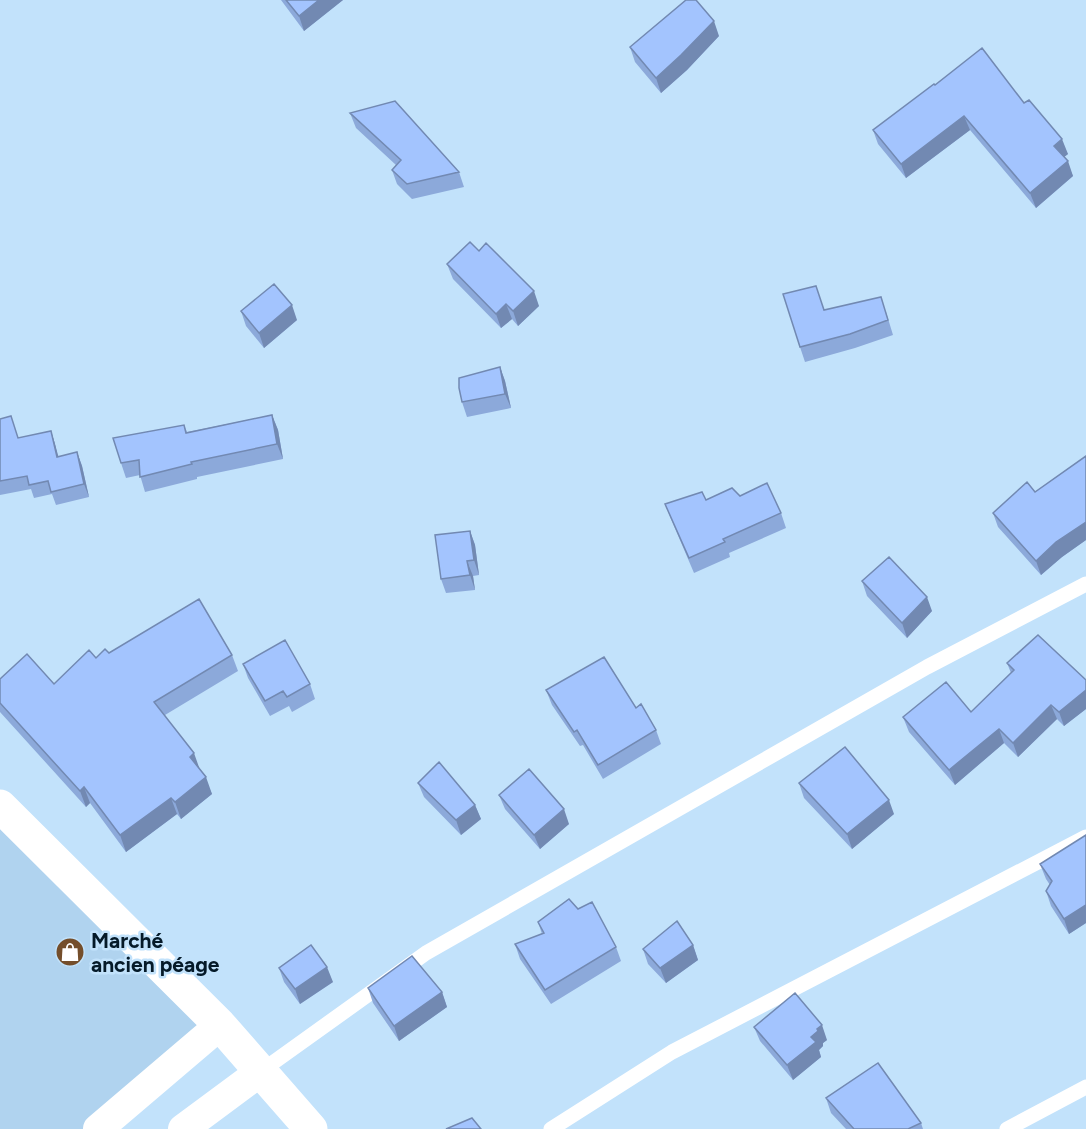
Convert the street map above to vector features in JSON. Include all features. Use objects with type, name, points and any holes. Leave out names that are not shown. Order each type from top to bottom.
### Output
[{"type":"main road","points":[[0,806],[220,1025],[311,1129]]},
{"type":"street","points":[[98,1129],[220,1025]]},
{"type":"street","points":[[183,1129],[260,1072]]},
{"type":"lane","points":[[260,1072],[426,953],[927,667],[1086,584]]},
{"type":"lane","points":[[550,1129],[672,1052],[1086,837]]},
{"type":"lane","points":[[1007,1129],[1086,1088]]},
{"type":"shaded area","name":"Marché ancien péage","points":[[0,811],[209,1024],[88,1129],[0,1129]]},
{"type":"building","points":[[286,0],[319,0],[299,16]]},
{"type":"building","points":[[686,0],[696,0],[714,21],[656,78],[630,47]]},
{"type":"building","points":[[982,48],[1024,103],[1029,100],[1062,139],[1054,146],[1068,161],[1030,193],[964,116],[901,164],[873,130]]},
{"type":"building","points":[[395,101],[459,172],[407,184],[392,170],[401,160],[350,113]]},
{"type":"building","points":[[470,242],[479,251],[486,243],[534,291],[513,311],[506,304],[496,314],[447,264]]},
{"type":"building","points":[[274,284],[292,305],[259,333],[241,311]]},
{"type":"building","points":[[816,286],[824,310],[881,297],[888,320],[850,334],[800,347],[783,294]]},
{"type":"building","points":[[500,367],[505,394],[462,402],[459,378]]},
{"type":"building","points":[[272,415],[277,444],[191,462],[192,464],[140,477],[139,460],[121,463],[113,438],[184,425],[186,433]]},
{"type":"building","points":[[11,416],[18,438],[51,431],[57,457],[77,452],[84,484],[51,492],[48,481],[29,485],[27,476],[0,481],[0,419]]},
{"type":"building","points":[[1086,456],[1086,522],[1056,542],[1036,561],[993,513],[1027,482],[1035,492]]},
{"type":"building","points":[[767,483],[781,513],[723,539],[725,542],[689,558],[665,504],[702,492],[706,500],[732,488],[740,496]]},
{"type":"building","points":[[470,531],[474,560],[467,561],[470,575],[441,579],[435,535]]},
{"type":"building","points":[[889,557],[927,597],[902,623],[862,581]]},
{"type":"building","points":[[199,599],[232,655],[154,702],[194,753],[190,757],[206,777],[175,802],[171,798],[120,835],[84,787],[80,791],[0,703],[0,679],[27,654],[54,684],[89,650],[96,658],[105,649],[109,653]]},
{"type":"building","points":[[1038,635],[1086,680],[1086,690],[1059,712],[1051,705],[1013,743],[999,729],[949,770],[903,717],[946,682],[971,712],[1014,670],[1007,663]]},
{"type":"building","points":[[285,640],[310,684],[287,697],[283,691],[265,701],[243,664]]},
{"type":"building","points":[[604,657],[636,708],[641,704],[656,730],[598,765],[577,730],[574,732],[546,690]]},
{"type":"building","points":[[845,747],[889,800],[847,834],[799,783]]},
{"type":"building","points":[[439,762],[475,805],[456,820],[418,783]]},
{"type":"building","points":[[529,769],[564,809],[534,835],[499,795]]},
{"type":"building","points":[[1086,835],[1086,905],[1064,919],[1046,891],[1052,881],[1040,864]]},
{"type":"building","points":[[569,899],[578,909],[592,902],[616,947],[545,990],[515,944],[544,933],[538,922]]},
{"type":"building","points":[[677,921],[693,945],[660,968],[643,949]]},
{"type":"building","points":[[311,945],[327,967],[295,989],[279,968]]},
{"type":"building","points":[[412,956],[442,992],[394,1026],[368,988]]},
{"type":"building","points":[[795,993],[822,1025],[811,1037],[816,1042],[787,1065],[754,1027]]},
{"type":"building","points":[[878,1063],[921,1123],[908,1129],[854,1129],[826,1098]]},
{"type":"building","points":[[472,1118],[481,1129],[446,1129]]},
{"type":"place","name":"Marché ancien péage","points":[[70,952]]}]
